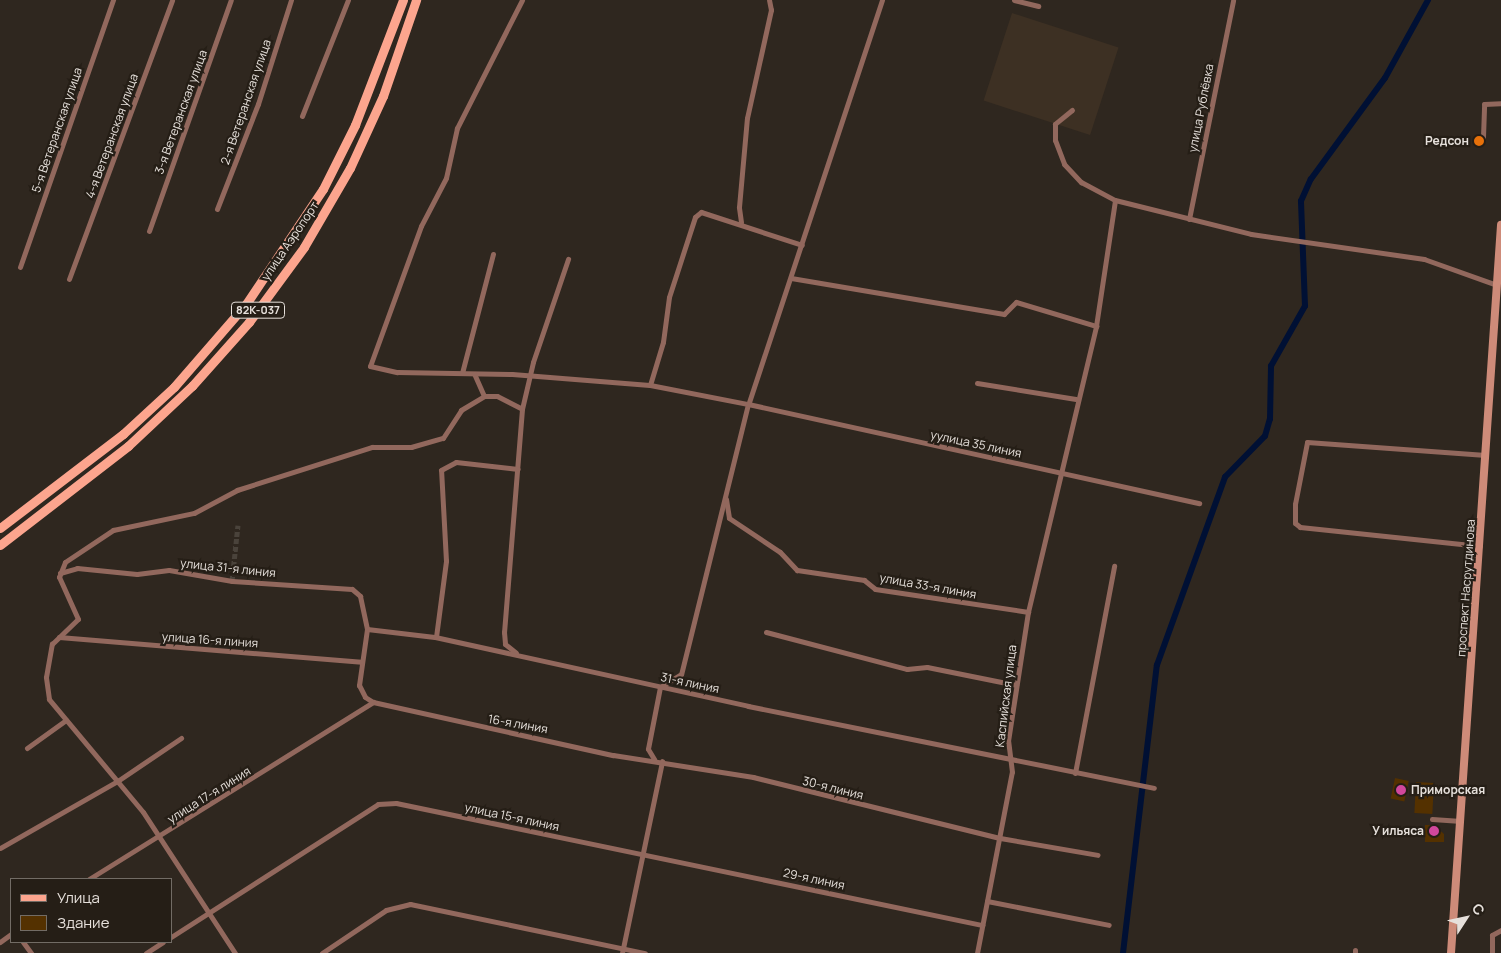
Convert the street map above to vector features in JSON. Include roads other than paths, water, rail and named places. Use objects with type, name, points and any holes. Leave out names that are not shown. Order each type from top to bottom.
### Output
[{"type":"main road","name":"улица Аэропорт","points":[[0,528],[123,434],[174,387],[246,304],[324,189],[355,125],[403,0]]},
{"type":"main road","name":"улица Аэропорт","points":[[0,545],[128,446],[192,386],[249,322],[304,247],[350,168],[383,96],[416,0]]},
{"type":"main road","name":"проспект Насрутдинова","points":[[1451,953],[1481,546],[1501,225]]},
{"type":"street","name":"5-я Ветеранская улица","points":[[20,266],[113,0]]},
{"type":"street","name":"4-я Ветеранская улица","points":[[69,279],[172,0]]},
{"type":"street","name":"3-я Ветеранская улица","points":[[149,231],[231,0]]},
{"type":"street","name":"2-я Ветеранская улица","points":[[217,209],[258,104],[291,0]]},
{"type":"street","points":[[302,116],[348,0]]},
{"type":"street","name":"уулица 35 линия","points":[[522,0],[457,128],[446,178],[421,226],[370,366],[397,372],[462,373],[650,386],[748,404],[1199,504]]},
{"type":"street","points":[[741,222],[739,207],[747,118],[771,10],[769,0]]},
{"type":"street","points":[[622,951],[658,760],[648,749],[660,687],[681,674],[748,404],[882,0]]},
{"type":"street","points":[[1014,0],[1038,6]]},
{"type":"street","name":"улица Рублёвка","points":[[1189,219],[1233,0]]},
{"type":"street","points":[[1484,136],[1484,104],[1501,103]]},
{"type":"street","points":[[1072,110],[1055,124],[1055,140],[1064,164],[1081,182],[1115,200],[1189,219],[1291,239],[1308,240],[1424,259],[1497,285]]},
{"type":"street","name":"Каспийская улица","points":[[977,953],[1012,772],[1009,759],[1016,686],[1028,612],[1058,472],[1096,326],[1115,200]]},
{"type":"street","points":[[650,386],[663,342],[669,297],[695,217],[701,212],[710,213],[741,222],[802,245]]},
{"type":"street","points":[[462,373],[494,254]]},
{"type":"street","points":[[521,656],[509,649],[504,638],[522,409],[568,259]]},
{"type":"street","points":[[791,278],[1004,314],[1016,302],[1096,326]]},
{"type":"street","points":[[474,374],[484,396]]},
{"type":"street","points":[[977,383],[1076,399]]},
{"type":"street","points":[[58,637],[78,619],[62,592],[60,573],[65,562],[113,530],[194,513],[237,490],[372,447],[411,447],[443,438],[461,410],[484,396],[497,396],[522,409]]},
{"type":"street","points":[[1481,546],[1300,527],[1296,523],[1295,504],[1307,442],[1486,455]]},
{"type":"street","points":[[436,637],[446,561],[441,470],[456,462],[518,469]]},
{"type":"street","name":"улица 33-я линия","points":[[725,494],[729,518],[780,552],[797,570],[864,580],[875,588],[1028,612]]},
{"type":"street","points":[[1075,773],[1114,566]]},
{"type":"street","name":"улица 31-я линия","points":[[60,573],[77,568],[142,574],[169,570],[232,581],[346,588],[360,596],[367,629]]},
{"type":"street","points":[[367,629],[361,662],[360,690],[373,702]]},
{"type":"street","name":"31-я линия","points":[[367,629],[436,637],[660,687],[1130,785],[1154,788]]},
{"type":"street","points":[[766,632],[907,669],[926,667],[1016,686]]},
{"type":"street","name":"улица 16-я линия","points":[[58,637],[361,662]]},
{"type":"street","name":"улица 17-я линия","points":[[58,637],[49,652],[46,677],[49,699],[119,780],[160,838],[373,702]]},
{"type":"street","name":"16-я линия","points":[[373,702],[613,755],[658,760]]},
{"type":"street","points":[[27,748],[66,720]]},
{"type":"street","points":[[0,848],[119,780],[181,738]]},
{"type":"street","name":"30-я линия","points":[[658,760],[753,777],[1000,838],[1098,855]]},
{"type":"street","name":"улица 15-я линия","points":[[207,913],[378,804],[396,803],[641,855]]},
{"type":"street","points":[[1432,819],[1462,822]]},
{"type":"street","points":[[91,878],[160,838],[207,913],[235,953]]},
{"type":"street","name":"29-я линия","points":[[641,855],[982,925]]},
{"type":"street","points":[[987,900],[1109,925]]},
{"type":"street","points":[[322,953],[386,910],[410,904],[622,951],[646,953]]},
{"type":"street","points":[[172,935],[207,913]]},
{"type":"street","points":[[1492,953],[1492,935],[1501,930]]},
{"type":"street","points":[[146,953],[161,943]]},
{"type":"waterway","points":[[1123,953],[1157,665],[1225,477],[1265,436],[1270,419],[1271,366],[1305,306],[1301,201],[1311,179],[1385,78],[1428,0]]},
{"type":"tunnel","points":[[232,581],[238,525]]},
{"type":"place","name":"Редсон","points":[[1479,141]]},
{"type":"place","name":"Приморская","points":[[1401,790]]},
{"type":"place","name":"У ильяса","points":[[1434,831]]}]
